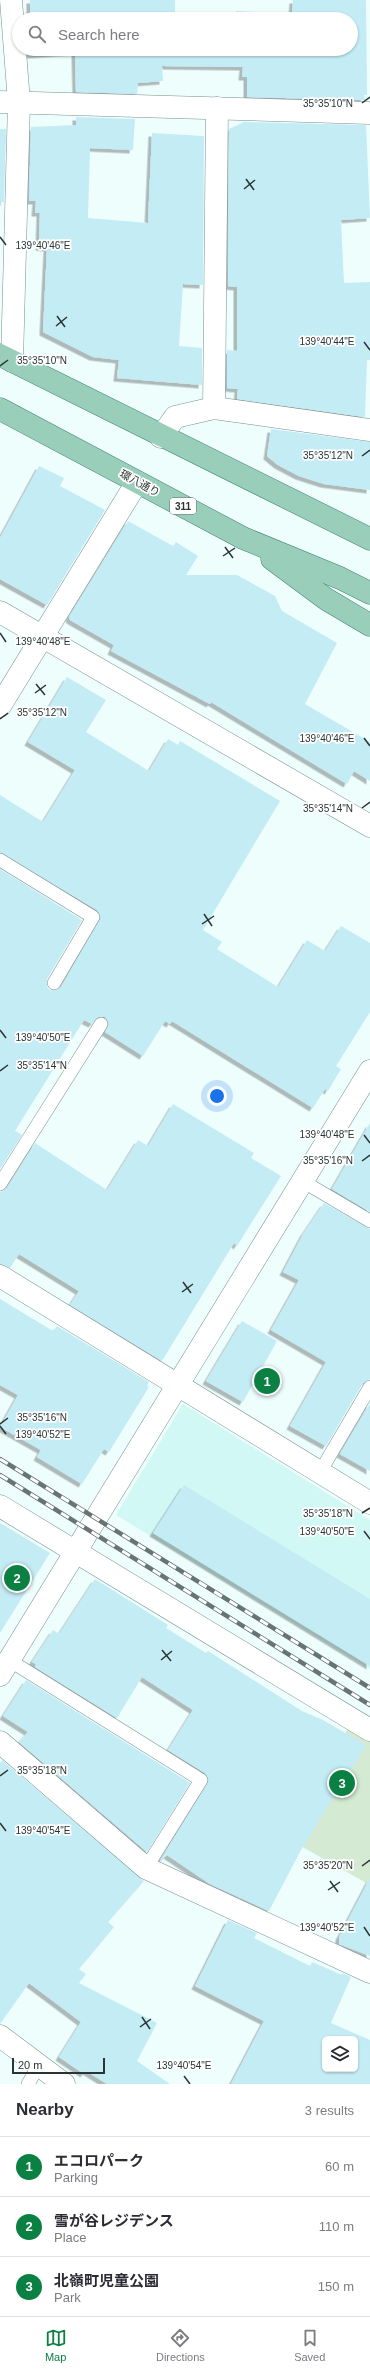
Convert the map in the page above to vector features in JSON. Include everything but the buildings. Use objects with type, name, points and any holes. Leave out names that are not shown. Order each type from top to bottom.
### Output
[{"type":"main road","points":[[6,358],[161,437],[370,539]]},
{"type":"main road","name":"環八通り","points":[[0,409],[243,538],[340,578],[370,593]]},
{"type":"main road","name":"311","points":[[243,538],[326,599],[370,625]]},
{"type":"street","points":[[6,358],[11,0]]},
{"type":"street","points":[[9,102],[370,113]]},
{"type":"street","points":[[214,408],[217,108]]},
{"type":"street","points":[[161,437],[175,417],[214,408],[370,430]]},
{"type":"street","points":[[0,706],[137,482]]},
{"type":"street","points":[[0,612],[370,826]]},
{"type":"street","points":[[5,1667],[76,1553],[176,1384],[304,1182],[370,1071]]},
{"type":"street","points":[[0,1276],[370,1503]]},
{"type":"street","points":[[0,1506],[370,1730]]},
{"type":"street","points":[[0,1742],[146,1868],[370,1972]]},
{"type":"street","points":[[0,2036],[64,2084]]},
{"type":"lane","points":[[0,860],[93,917],[54,983]]},
{"type":"lane","points":[[0,1184],[101,1024]]},
{"type":"lane","points":[[304,1182],[370,1222]]},
{"type":"lane","points":[[320,1472],[370,1387]]},
{"type":"lane","points":[[5,1667],[201,1780],[146,1868]]},
{"type":"lane","points":[[28,2084],[39,2066]]},
{"type":"shaded area","points":[[183,1404],[370,1520],[370,1669],[116,1515]]},
{"type":"green space","points":[[353,1720],[370,1730],[370,1885],[283,1836]]},
{"type":"railway","points":[[0,1459],[370,1688]]},
{"type":"railway","points":[[0,1475],[370,1705]]},
{"type":"place","name":"エコロパーク","points":[[267,1381]]},
{"type":"place","name":"雪が谷レジデンス","points":[[17,1578]]},
{"type":"place","name":"北嶺町児童公園","points":[[342,1783]]}]
